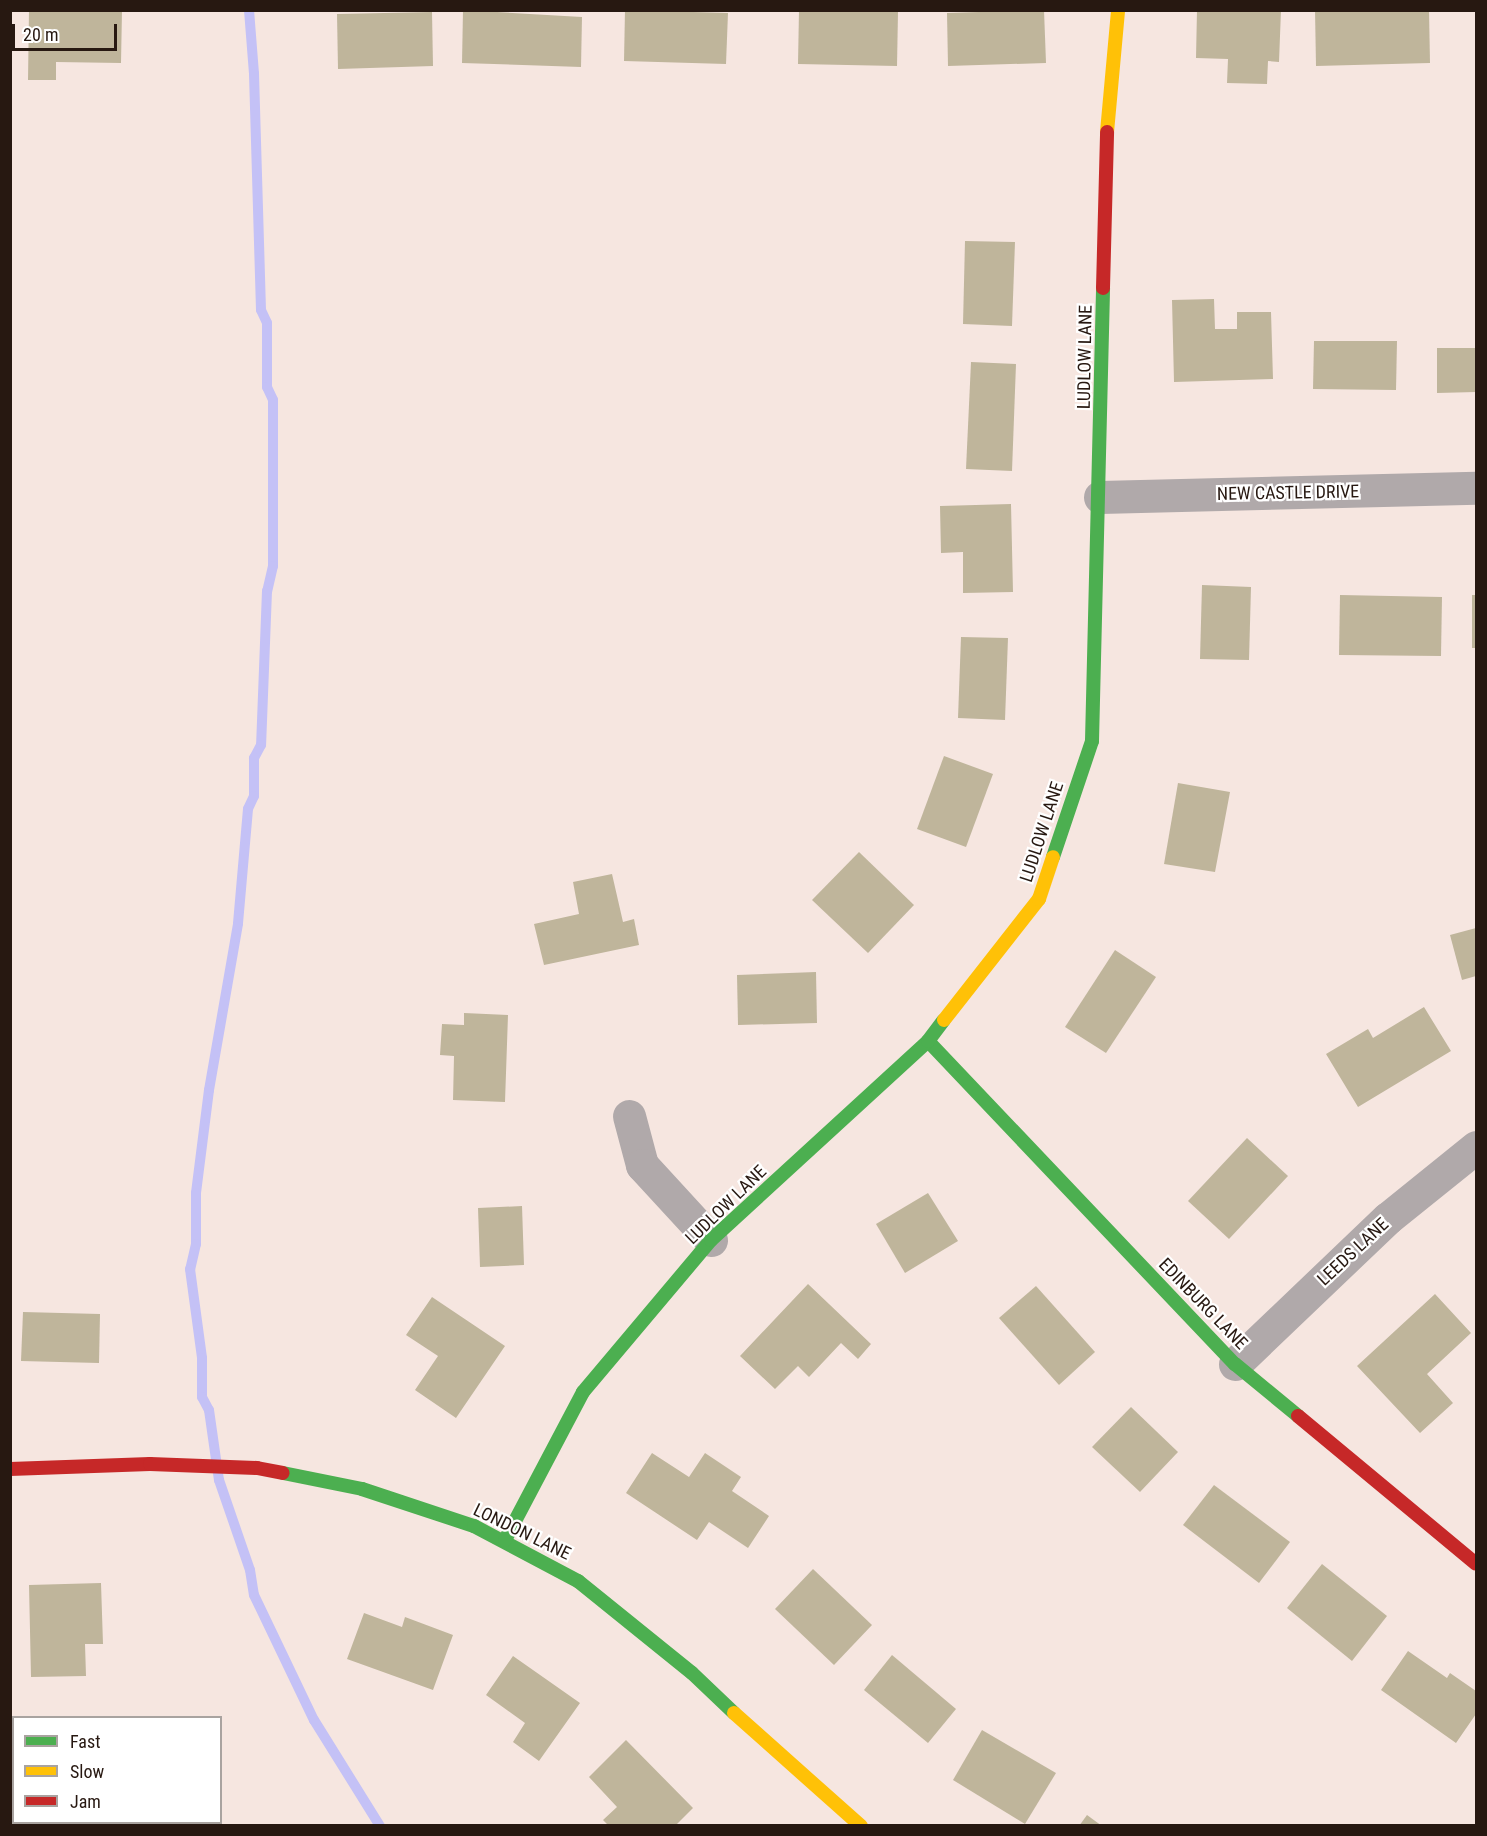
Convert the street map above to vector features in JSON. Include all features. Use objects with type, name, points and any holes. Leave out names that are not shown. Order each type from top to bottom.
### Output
[{"type":"street","name":"LUDLOW LANE","points":[[504,1540],[583,1392],[711,1240],[928,1041],[1039,898],[1092,741],[1100,497],[1107,129],[1118,10]]},
{"type":"street","name":"NEW CASTLE DRIVE","points":[[1100,497],[1476,488]]},
{"type":"street","name":"EDINBURG LANE","points":[[928,1041],[1235,1364],[1476,1564]]},
{"type":"street","points":[[629,1116],[642,1165],[711,1240]]},
{"type":"street","name":"LEEDS LANE","points":[[1235,1364],[1388,1218],[1476,1147]]},
{"type":"street","name":"LONDON LANE","points":[[10,1469],[150,1464],[257,1468],[362,1489],[474,1526],[578,1581],[692,1673],[784,1761],[861,1826]]},
{"type":"building","points":[[29,10],[122,11],[121,63],[56,62],[56,80],[28,80]]},
{"type":"building","points":[[463,10],[582,17],[581,67],[462,63]]},
{"type":"building","points":[[625,10],[728,13],[726,64],[624,61]]},
{"type":"building","points":[[799,10],[898,12],[897,66],[798,64]]},
{"type":"building","points":[[1044,10],[1046,63],[948,66],[947,13]]},
{"type":"building","points":[[1197,10],[1281,10],[1279,62],[1268,61],[1267,84],[1227,83],[1228,59],[1196,58]]},
{"type":"building","points":[[1315,10],[1429,10],[1430,63],[1316,66]]},
{"type":"building","points":[[432,12],[433,66],[338,69],[337,14]]},
{"type":"building","points":[[965,241],[1015,242],[1012,326],[963,324]]},
{"type":"building","points":[[1214,299],[1215,329],[1237,329],[1237,312],[1271,312],[1273,379],[1174,382],[1172,300]]},
{"type":"building","points":[[1314,341],[1397,341],[1396,390],[1313,389]]},
{"type":"building","points":[[1437,348],[1476,348],[1476,392],[1437,393]]},
{"type":"building","points":[[971,362],[1016,364],[1012,471],[966,469]]},
{"type":"building","points":[[1011,504],[1013,592],[963,593],[963,552],[941,553],[940,506]]},
{"type":"building","points":[[1202,585],[1251,587],[1249,660],[1200,659]]},
{"type":"building","points":[[1340,595],[1442,597],[1441,656],[1339,655]]},
{"type":"building","points":[[1472,595],[1476,595],[1476,648],[1472,648]]},
{"type":"building","points":[[961,637],[1008,638],[1005,720],[958,718]]},
{"type":"building","points":[[944,756],[993,774],[966,847],[917,829]]},
{"type":"building","points":[[1178,783],[1230,792],[1215,872],[1164,864]]},
{"type":"building","points":[[859,852],[914,905],[868,953],[812,900]]},
{"type":"building","points":[[612,874],[623,922],[634,919],[639,945],[544,965],[534,924],[579,914],[573,882]]},
{"type":"building","points":[[1476,928],[1476,976],[1462,980],[1450,935]]},
{"type":"building","points":[[1115,950],[1156,977],[1106,1053],[1065,1027]]},
{"type":"building","points":[[816,972],[817,1023],[738,1025],[737,975]]},
{"type":"building","points":[[1424,1007],[1451,1051],[1358,1107],[1326,1054],[1368,1029],[1373,1038]]},
{"type":"building","points":[[464,1013],[508,1015],[505,1102],[453,1100],[454,1056],[440,1055],[442,1024],[464,1025]]},
{"type":"building","points":[[1247,1138],[1288,1176],[1229,1239],[1188,1201]]},
{"type":"building","points":[[928,1193],[958,1241],[905,1273],[876,1224]]},
{"type":"building","points":[[522,1206],[524,1265],[480,1267],[478,1208]]},
{"type":"building","points":[[808,1284],[871,1344],[858,1359],[841,1343],[809,1377],[798,1366],[775,1389],[740,1356]]},
{"type":"building","points":[[1036,1286],[1095,1352],[1059,1385],[999,1318]]},
{"type":"building","points":[[1435,1294],[1471,1333],[1427,1374],[1453,1403],[1420,1433],[1357,1366]]},
{"type":"building","points":[[432,1297],[505,1346],[456,1418],[415,1390],[438,1356],[406,1335]]},
{"type":"building","points":[[23,1312],[100,1314],[99,1363],[21,1361]]},
{"type":"building","points":[[1131,1407],[1178,1452],[1140,1492],[1092,1447]]},
{"type":"building","points":[[652,1453],[689,1477],[705,1453],[741,1477],[732,1491],[769,1516],[748,1548],[709,1522],[697,1540],[626,1493]]},
{"type":"building","points":[[1214,1485],[1290,1542],[1259,1583],[1183,1525]]},
{"type":"building","points":[[1322,1564],[1387,1616],[1352,1661],[1287,1608]]},
{"type":"building","points":[[813,1569],[872,1625],[834,1665],[775,1609]]},
{"type":"building","points":[[101,1583],[103,1644],[85,1644],[86,1676],[31,1677],[29,1585]]},
{"type":"building","points":[[364,1613],[402,1627],[405,1617],[453,1635],[433,1690],[347,1659]]},
{"type":"building","points":[[1408,1651],[1447,1678],[1450,1673],[1476,1691],[1476,1714],[1456,1743],[1381,1690]]},
{"type":"building","points":[[892,1655],[956,1709],[928,1743],[864,1690]]},
{"type":"building","points":[[513,1656],[580,1703],[539,1761],[513,1742],[525,1723],[486,1695]]},
{"type":"building","points":[[982,1730],[1056,1773],[1025,1824],[953,1780]]},
{"type":"building","points":[[626,1740],[693,1808],[675,1826],[609,1826],[603,1820],[617,1807],[589,1777]]},
{"type":"building","points":[[1087,1815],[1102,1826],[1079,1826]]},
{"type":"waterway","points":[[249,10],[254,74],[261,310],[267,323],[267,387],[273,400],[273,566],[267,591],[261,745],[254,758],[254,796],[248,809],[238,924],[209,1090],[196,1193],[196,1244],[190,1269],[202,1358],[202,1397],[209,1410],[219,1480],[250,1570],[254,1595],[314,1720],[380,1826]]},
{"type":"traffic: fast","points":[[1053,857],[1092,741],[1103,288]]},
{"type":"traffic: fast","points":[[505,1540],[583,1392],[711,1240],[928,1041],[944,1020]]},
{"type":"traffic: fast","points":[[928,1041],[1235,1364],[1298,1416]]},
{"type":"traffic: fast","points":[[283,1473],[362,1489],[474,1526],[578,1581],[692,1673],[734,1713]]},
{"type":"traffic: slow","points":[[1107,132],[1118,10]]},
{"type":"traffic: slow","points":[[944,1020],[1039,899],[1053,857]]},
{"type":"traffic: slow","points":[[734,1713],[861,1826]]},
{"type":"traffic: jam","points":[[1103,288],[1107,132]]},
{"type":"traffic: jam","points":[[1298,1416],[1476,1564]]},
{"type":"traffic: jam","points":[[10,1469],[150,1464],[257,1468],[283,1473]]}]
